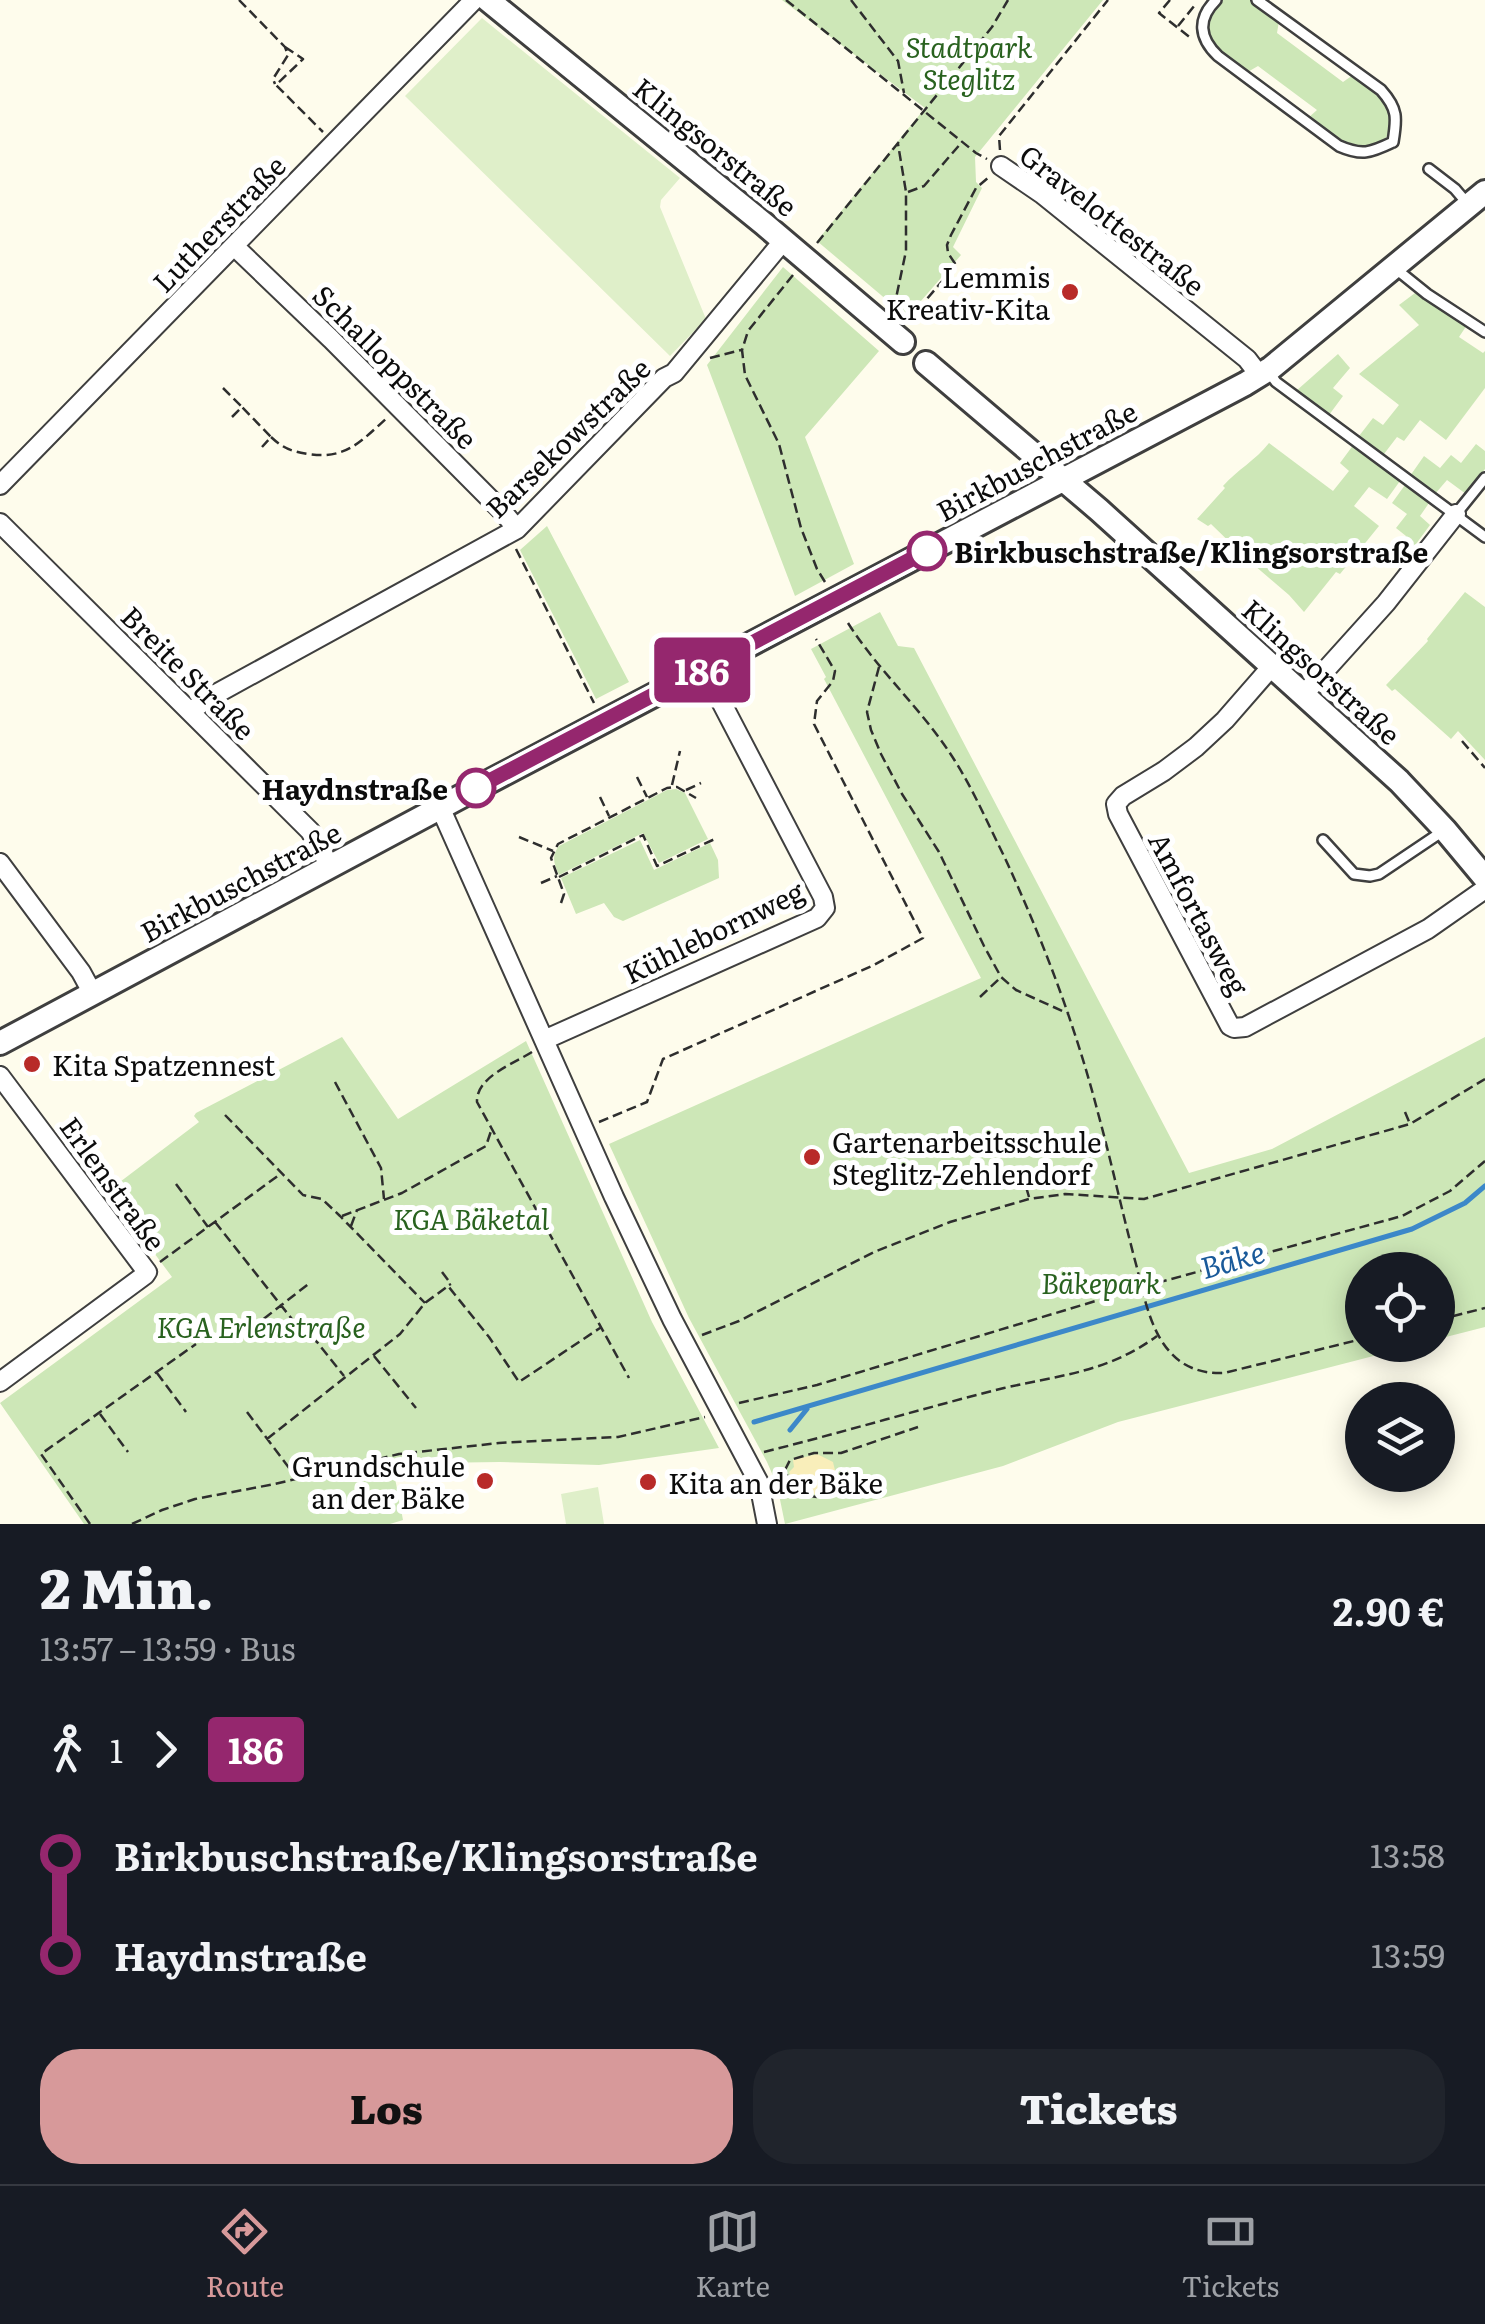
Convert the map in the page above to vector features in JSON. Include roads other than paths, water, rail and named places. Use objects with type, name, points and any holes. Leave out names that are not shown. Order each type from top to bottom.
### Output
[{"type":"street","name":"Lutherstraße","points":[[0,485],[474,0]]},
{"type":"street","name":"Klingsorstraße","points":[[488,0],[784,240],[903,342]]},
{"type":"street","name":"Gravelottestraße","points":[[1001,166],[1042,194],[1264,373]]},
{"type":"street","name":"Birkbuschstraße","points":[[0,1043],[1264,373],[1477,199]]},
{"type":"street","name":"Barsekowstraße","points":[[190,712],[515,537],[654,387],[674,373],[784,240]]},
{"type":"street","name":"Schalloppstraße","points":[[234,246],[503,512],[515,537]]},
{"type":"street","name":"Klingsorstraße","points":[[926,362],[1400,782],[1485,878]]},
{"type":"street","points":[[1304,694],[1386,603],[1456,514]]},
{"type":"street","name":"Breite Straße","points":[[0,523],[310,830],[330,866]]},
{"type":"street","name":"Amfortasweg","points":[[1272,665],[1196,747],[1116,804],[1230,1026],[1244,1026],[1412,938],[1485,889]]},
{"type":"street","name":"Kühlebornweg","points":[[539,1046],[817,918],[825,908],[823,897],[704,669]]},
{"type":"street","points":[[440,808],[539,1046],[672,1319],[759,1483],[767,1524]]},
{"type":"street","points":[[0,864],[81,972],[93,994]]},
{"type":"street","name":"Erlenstraße","points":[[0,1076],[147,1272],[0,1382]]},
{"type":"lane","points":[[1216,0],[1208,8],[1202,27],[1205,42],[1218,56],[1339,146],[1355,153],[1373,152],[1393,142]]},
{"type":"lane","points":[[1258,0],[1382,90],[1392,102],[1397,122],[1393,142]]},
{"type":"lane","points":[[1393,142],[1404,150]]},
{"type":"lane","points":[[1429,168],[1455,189],[1477,199]]},
{"type":"lane","points":[[1394,267],[1485,332]]},
{"type":"lane","name":"Gravelottestraße","points":[[1264,373],[1485,537]]},
{"type":"lane","points":[[1456,514],[1485,478]]},
{"type":"lane","points":[[1323,840],[1354,874],[1370,876],[1446,830]]},
{"type":"waterway","name":"Bäke","points":[[754,1422],[1412,1229],[1465,1203],[1485,1186]]},
{"type":"waterway","points":[[790,1430],[807,1409]]},
{"type":"place","name":"Lemmis Kreativ-Kita","points":[[1070,292]]},
{"type":"place","name":"Birkbuschstraße/Klingsorstraße","points":[[927,551]]},
{"type":"place","name":"Haydnstraße","points":[[476,788]]},
{"type":"place","name":"Kita Spatzennest","points":[[32,1064]]},
{"type":"place","name":"Gartenarbeitsschule Steglitz-Zehlendorf","points":[[812,1157]]},
{"type":"place","name":"Grundschule an der Bäke","points":[[485,1481]]},
{"type":"place","name":"Kita an der Bäke","points":[[648,1482]]},
{"type":"park label","name":"Stadtpark Steglitz","points":[[969,62]]},
{"type":"park label","name":"KGA Bäketal","points":[[471,1218]]},
{"type":"park label","name":"Bäkepark","points":[[1101,1282]]},
{"type":"park label","name":"KGA Erlenstraße","points":[[261,1326]]}]
